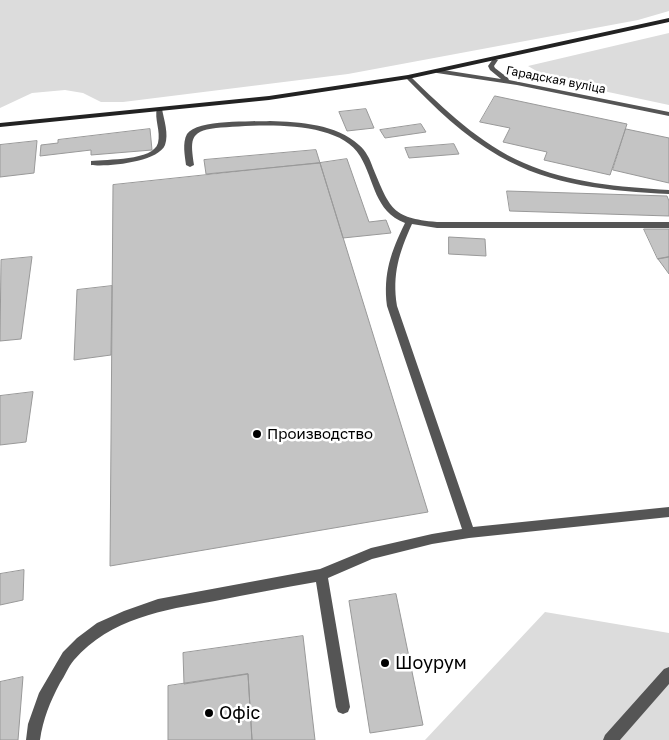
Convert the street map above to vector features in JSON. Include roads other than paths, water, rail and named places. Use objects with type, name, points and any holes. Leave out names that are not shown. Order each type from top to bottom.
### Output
[{"type":"main road","points":[[0,125],[269,98],[408,77],[495,60],[669,20]]},
{"type":"lane","points":[[495,60],[491,66],[495,73],[517,83]]},
{"type":"lane","name":"Гарадская вуліца","points":[[437,71],[517,83],[669,114]]},
{"type":"lane","points":[[408,77],[476,138],[504,156],[521,164],[585,183],[669,192]]},
{"type":"lane","points":[[94,163],[145,157],[156,152],[162,144],[159,109]]},
{"type":"lane","points":[[190,165],[189,136],[192,132],[206,127],[281,125],[322,129],[348,140],[361,151],[388,210],[398,217],[410,221],[437,225],[669,225]]},
{"type":"lane","points":[[410,221],[391,264],[389,292],[392,306],[469,533]]},
{"type":"lane","points":[[32,740],[38,715],[55,677],[68,657],[82,643],[102,628],[129,615],[158,605],[321,575],[371,554],[400,546],[469,533],[669,512]]},
{"type":"lane","points":[[321,575],[343,707]]},
{"type":"lane","points":[[610,740],[669,674]]},
{"type":"place","name":"Производство","points":[[257,434]]},
{"type":"place","name":"Шоурум","points":[[385,663]]},
{"type":"place","name":"Офіс","points":[[209,713]]}]
